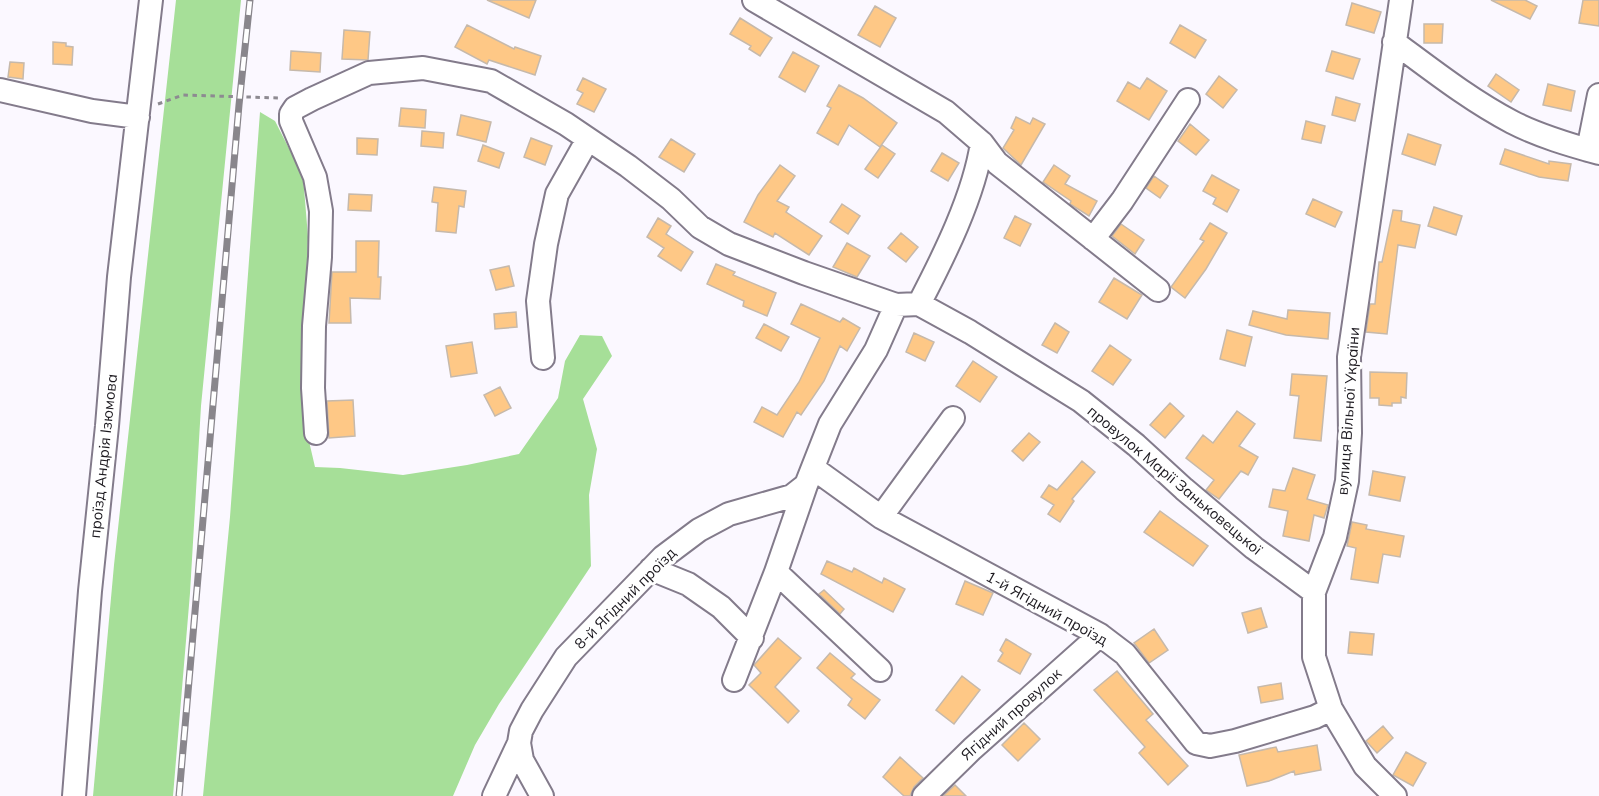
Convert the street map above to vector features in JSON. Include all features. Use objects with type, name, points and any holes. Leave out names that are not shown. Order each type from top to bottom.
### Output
[{"type":"street","name":"проїзд Андрія Ізюмова","points":[[74,796],[119,277],[151,0]]},
{"type":"street","points":[[753,0],[946,112],[982,143],[997,163],[1158,290]]},
{"type":"street","name":"вулиця Вільної України","points":[[1395,796],[1365,766],[1331,709],[1314,657],[1314,592],[1335,537],[1347,481],[1350,433],[1349,357],[1401,0]]},
{"type":"street","points":[[1394,42],[1471,98],[1514,123],[1593,152],[1599,95]]},
{"type":"street","points":[[316,433],[313,388],[314,326],[321,211],[315,177],[291,121],[291,114],[295,108],[312,99],[369,74],[423,68],[491,81],[566,123],[671,199],[700,227],[729,244],[896,305],[919,303],[945,254],[979,164],[982,143]]},
{"type":"street","points":[[0,90],[92,111],[138,117]]},
{"type":"street","points":[[1093,239],[1122,201],[1188,100]]},
{"type":"street","points":[[543,358],[538,301],[556,194],[588,139]]},
{"type":"street","name":"провулок Марії Заньковецької","points":[[919,303],[1081,401],[1136,445],[1254,548],[1314,592]]},
{"type":"street","points":[[734,680],[752,638],[830,424],[876,350],[896,305]]},
{"type":"street","points":[[881,517],[953,417]]},
{"type":"street","name":"1-й Ягідний проїзд","points":[[810,477],[1100,635],[1125,654],[1196,743],[1210,746],[1235,741],[1315,717],[1331,709]]},
{"type":"street","name":"8-й Ягідний проїзд","points":[[495,796],[519,742],[521,731],[566,657],[651,569],[699,530],[729,514],[792,496],[810,477]]},
{"type":"street","points":[[651,569],[688,584],[713,601],[752,638]]},
{"type":"street","points":[[776,572],[879,670]]},
{"type":"street","name":"Ягідний провулок","points":[[924,796],[972,748],[1100,635]]},
{"type":"street","points":[[519,742],[522,760],[542,796]]},
{"type":"path","points":[[138,117],[159,103],[183,95],[282,98],[295,108]]},
{"type":"green space","points":[[176,0],[241,0],[201,406],[190,593],[173,796],[93,796],[114,565]]},
{"type":"green space","points":[[260,112],[275,121],[303,176],[308,237],[304,326],[305,424],[315,467],[403,475],[519,454],[558,398],[565,361],[580,335],[602,336],[612,356],[583,399],[597,449],[589,495],[591,566],[499,704],[475,745],[453,796],[203,796],[230,517]]},
{"type":"building","points":[[487,0],[536,0],[529,18]]},
{"type":"building","points":[[1491,0],[1525,0],[1537,6],[1530,19]]},
{"type":"building","points":[[1583,0],[1599,0],[1599,26],[1579,23]]},
{"type":"building","points":[[1352,3],[1381,12],[1374,33],[1346,25]]},
{"type":"building","points":[[875,6],[896,18],[880,47],[858,35]]},
{"type":"building","points":[[740,18],[772,38],[760,56],[749,49],[751,46],[730,34]]},
{"type":"building","points":[[1424,24],[1443,24],[1442,43],[1424,43]]},
{"type":"building","points":[[467,25],[514,49],[515,47],[541,56],[535,75],[489,60],[487,64],[455,47]]},
{"type":"building","points":[[1180,25],[1206,40],[1195,58],[1170,43]]},
{"type":"building","points":[[344,30],[370,32],[368,60],[342,59]]},
{"type":"building","points":[[53,42],[66,43],[66,46],[73,47],[72,65],[53,64]]},
{"type":"building","points":[[291,51],[321,53],[320,72],[290,70]]},
{"type":"building","points":[[1332,51],[1360,59],[1353,79],[1326,71]]},
{"type":"building","points":[[793,52],[819,66],[805,92],[779,77]]},
{"type":"building","points":[[10,62],[24,63],[23,79],[8,77]]},
{"type":"building","points":[[1496,74],[1519,90],[1511,102],[1488,86]]},
{"type":"building","points":[[1219,76],[1237,90],[1223,108],[1206,94]]},
{"type":"building","points":[[583,78],[606,89],[594,112],[577,104],[583,93],[577,90]]},
{"type":"building","points":[[1147,78],[1167,91],[1149,120],[1117,101],[1128,82],[1140,89]]},
{"type":"building","points":[[1548,84],[1575,91],[1571,111],[1543,105]]},
{"type":"building","points":[[839,85],[863,98],[897,123],[880,147],[849,125],[838,145],[817,133],[831,108],[827,106]]},
{"type":"building","points":[[1336,97],[1360,104],[1355,121],[1332,115]]},
{"type":"building","points":[[401,108],[426,110],[425,128],[399,126]]},
{"type":"building","points":[[461,115],[491,122],[486,142],[457,135]]},
{"type":"building","points":[[1016,117],[1030,124],[1033,118],[1045,124],[1021,165],[1003,148],[1014,130],[1011,128]]},
{"type":"building","points":[[1306,121],[1325,126],[1321,143],[1302,139]]},
{"type":"building","points":[[1190,124],[1209,140],[1196,155],[1178,141]]},
{"type":"building","points":[[422,131],[444,133],[443,148],[421,146]]},
{"type":"building","points":[[1408,134],[1441,145],[1435,165],[1402,154]]},
{"type":"building","points":[[357,138],[378,139],[377,155],[357,154]]},
{"type":"building","points":[[531,138],[552,146],[545,165],[524,157]]},
{"type":"building","points":[[671,139],[695,154],[684,172],[659,157]]},
{"type":"building","points":[[483,145],[504,153],[499,168],[478,161]]},
{"type":"building","points":[[882,145],[895,154],[878,178],[865,169]]},
{"type":"building","points":[[1505,149],[1549,164],[1549,161],[1571,164],[1568,181],[1539,177],[1500,164]]},
{"type":"building","points":[[942,153],[959,163],[948,181],[931,171]]},
{"type":"building","points":[[780,165],[795,176],[777,201],[789,207],[786,212],[822,236],[809,255],[775,233],[773,237],[744,222],[758,195]]},
{"type":"building","points":[[1054,165],[1070,176],[1065,184],[1097,201],[1089,216],[1043,182]]},
{"type":"building","points":[[1212,175],[1239,190],[1227,212],[1213,204],[1216,198],[1203,191]]},
{"type":"building","points":[[1154,176],[1168,186],[1160,198],[1146,188]]},
{"type":"building","points":[[434,187],[466,191],[464,207],[459,206],[456,233],[436,231],[438,203],[432,202]]},
{"type":"building","points":[[349,194],[372,195],[371,211],[348,210]]},
{"type":"building","points":[[1313,199],[1342,212],[1335,227],[1306,214]]},
{"type":"building","points":[[842,204],[860,216],[848,234],[830,222]]},
{"type":"building","points":[[1434,207],[1462,216],[1456,235],[1428,226]]},
{"type":"building","points":[[1393,210],[1402,211],[1401,221],[1420,225],[1415,248],[1398,245],[1387,334],[1366,332],[1370,304],[1375,304],[1379,262],[1382,262]]},
{"type":"building","points":[[1015,216],[1031,224],[1020,246],[1004,238]]},
{"type":"building","points":[[658,218],[671,226],[666,234],[693,252],[681,271],[658,256],[664,248],[647,237]]},
{"type":"building","points":[[1210,223],[1227,233],[1206,269],[1185,298],[1171,287],[1204,241],[1200,239]]},
{"type":"building","points":[[1121,224],[1144,240],[1135,254],[1112,236]]},
{"type":"building","points":[[901,233],[918,247],[906,262],[888,248]]},
{"type":"building","points":[[356,241],[379,241],[380,299],[350,298],[351,323],[329,323],[332,272],[356,272]]},
{"type":"building","points":[[847,243],[870,256],[857,277],[833,267]]},
{"type":"building","points":[[716,264],[735,272],[733,275],[776,293],[767,316],[743,306],[744,301],[707,284]]},
{"type":"building","points":[[509,266],[514,286],[496,290],[490,270]]},
{"type":"building","points":[[1114,278],[1142,295],[1127,319],[1099,302]]},
{"type":"building","points":[[801,304],[840,322],[843,318],[860,328],[847,351],[840,346],[824,381],[801,415],[797,412],[783,437],[754,422],[762,407],[777,415],[799,382],[820,338],[791,324]]},
{"type":"building","points":[[1288,310],[1330,313],[1328,339],[1286,335],[1249,325],[1253,311],[1287,319]]},
{"type":"building","points":[[516,312],[517,327],[495,329],[494,314]]},
{"type":"building","points":[[1055,323],[1069,332],[1057,353],[1042,345]]},
{"type":"building","points":[[764,324],[789,337],[781,351],[756,338]]},
{"type":"building","points":[[1227,330],[1252,337],[1245,366],[1220,359]]},
{"type":"building","points":[[914,333],[934,342],[925,361],[906,352]]},
{"type":"building","points":[[472,342],[477,373],[451,377],[446,346]]},
{"type":"building","points":[[1110,345],[1131,360],[1113,385],[1092,371]]},
{"type":"building","points":[[973,361],[997,377],[980,402],[956,386]]},
{"type":"building","points":[[1370,372],[1407,373],[1406,398],[1401,397],[1401,403],[1392,403],[1392,406],[1379,405],[1379,398],[1370,398]]},
{"type":"building","points":[[1292,374],[1327,376],[1321,441],[1294,438],[1299,396],[1290,395]]},
{"type":"building","points":[[500,387],[511,408],[495,416],[484,395]]},
{"type":"building","points":[[353,400],[355,436],[329,438],[327,401]]},
{"type":"building","points":[[1170,403],[1184,416],[1165,438],[1150,425]]},
{"type":"building","points":[[1237,411],[1255,424],[1239,446],[1258,457],[1248,475],[1241,471],[1219,499],[1206,490],[1214,480],[1186,458],[1203,435],[1213,443]]},
{"type":"building","points":[[1029,433],[1040,442],[1023,461],[1012,451]]},
{"type":"building","points":[[1082,461],[1095,472],[1072,499],[1074,501],[1060,522],[1048,514],[1054,505],[1041,497],[1049,485],[1057,490]]},
{"type":"building","points":[[1293,468],[1315,475],[1307,499],[1328,505],[1324,518],[1314,515],[1309,541],[1283,536],[1288,511],[1269,507],[1273,489],[1285,491]]},
{"type":"building","points":[[1373,471],[1405,477],[1400,501],[1369,495]]},
{"type":"building","points":[[1160,511],[1208,546],[1193,566],[1144,532]]},
{"type":"building","points":[[1352,522],[1367,525],[1366,529],[1404,536],[1400,557],[1383,554],[1378,583],[1351,579],[1356,548],[1347,546]]},
{"type":"building","points":[[827,561],[852,572],[854,568],[882,583],[884,578],[905,589],[893,612],[821,574]]},
{"type":"building","points":[[965,581],[993,593],[983,615],[956,604]]},
{"type":"building","points":[[824,590],[844,609],[840,614],[819,594]]},
{"type":"building","points":[[1261,608],[1267,627],[1248,633],[1242,613]]},
{"type":"building","points":[[1154,629],[1168,650],[1149,663],[1134,643]]},
{"type":"building","points":[[1350,632],[1374,634],[1372,655],[1348,653]]},
{"type":"building","points":[[778,638],[801,658],[775,687],[799,711],[788,723],[749,685],[761,673],[754,665]]},
{"type":"building","points":[[1006,639],[1031,654],[1020,674],[998,661],[1003,653],[1000,650]]},
{"type":"building","points":[[830,653],[855,674],[851,678],[880,700],[865,719],[848,705],[852,699],[817,668]]},
{"type":"building","points":[[1117,671],[1153,714],[1146,720],[1188,766],[1168,785],[1139,753],[1145,747],[1094,690]]},
{"type":"building","points":[[962,676],[980,690],[954,724],[936,710]]},
{"type":"building","points":[[1281,683],[1283,699],[1261,703],[1258,687]]},
{"type":"building","points":[[1024,723],[1040,739],[1018,761],[1002,745]]},
{"type":"building","points":[[1383,726],[1393,738],[1377,753],[1366,741]]},
{"type":"building","points":[[1317,745],[1321,770],[1295,775],[1294,771],[1269,781],[1247,786],[1239,755],[1276,747],[1278,752]]},
{"type":"building","points":[[1406,752],[1426,763],[1413,786],[1393,775]]},
{"type":"building","points":[[900,757],[923,778],[914,787],[910,796],[904,796],[883,777]]},
{"type":"building","points":[[955,785],[966,796],[943,796]]},
{"type":"railway","points":[[179,796],[250,0]]}]
